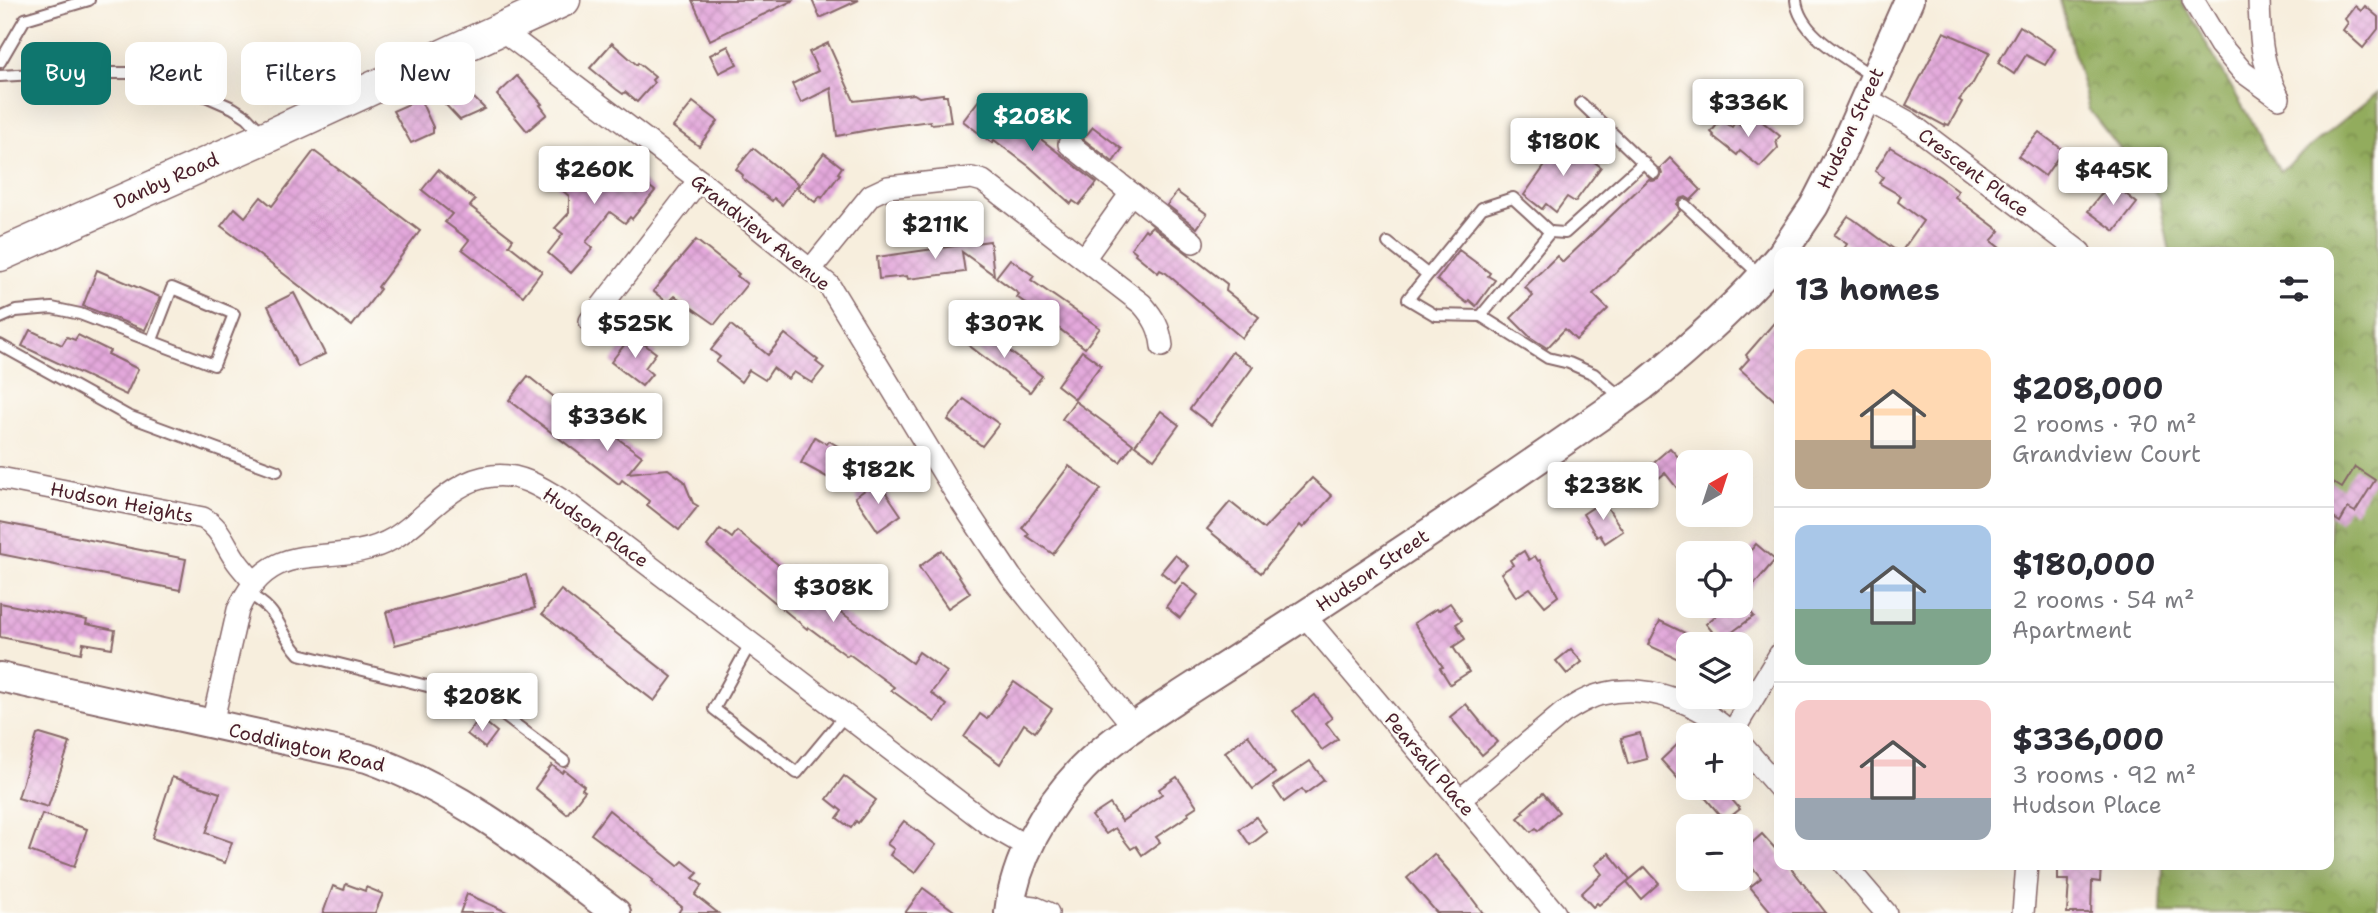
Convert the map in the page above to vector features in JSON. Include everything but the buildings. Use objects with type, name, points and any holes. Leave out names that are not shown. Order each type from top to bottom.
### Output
[{"type":"main road","name":"Danby Road","points":[[0,254],[564,0]]},
{"type":"street","name":"Hudson Street","points":[[1785,247],[1814,206],[1842,151],[1909,0]]},
{"type":"street","points":[[2193,0],[2220,45],[2243,72],[2279,98],[2264,64],[2259,0]]},
{"type":"street","name":"Grandview Avenue","points":[[500,29],[699,180],[830,285],[956,494],[1012,577],[1135,727]]},
{"type":"street","name":"Crescent Place","points":[[1870,88],[1910,123],[2073,247]]},
{"type":"street","points":[[1069,144],[1193,242]]},
{"type":"street","points":[[811,270],[871,195],[888,187],[972,178],[983,181],[1142,304],[1160,331],[1161,346]]},
{"type":"street","points":[[590,321],[699,180]]},
{"type":"street","points":[[1084,259],[1131,193]]},
{"type":"street","name":"Hudson Street","points":[[1009,908],[1028,847],[1044,817],[1065,788],[1092,760],[1135,727],[1624,400],[1690,348],[1741,301],[1774,263]]},
{"type":"street","name":"Hudson Place","points":[[250,587],[276,565],[290,559],[374,548],[407,530],[463,485],[480,478],[507,476],[525,480],[571,506],[846,713],[988,824],[1028,847]]},
{"type":"street","name":"Hudson Heights","points":[[0,478],[203,518],[213,524],[250,587]]},
{"type":"street","points":[[212,724],[236,618],[250,587]]},
{"type":"street","name":"Pearsall Place","points":[[1304,615],[1555,913]]},
{"type":"street","points":[[1743,723],[1774,665]]},
{"type":"street","name":"Coddington Road","points":[[0,677],[367,758],[425,781],[463,803],[616,913]]},
{"type":"street","points":[[1461,799],[1563,713],[1581,701],[1602,694],[1628,690],[1670,698],[1698,709],[1716,723]]},
{"type":"street","points":[[1753,758],[1774,782]]},
{"type":"street","points":[[1849,870],[1886,913]]},
{"type":"street","points":[[2023,913],[2026,870]]},
{"type":"street","points":[[1009,908],[1034,907],[1048,913]]},
{"type":"lane","points":[[0,62],[25,19],[89,0]]},
{"type":"lane","points":[[1796,0],[1797,11],[1807,25],[1870,88]]},
{"type":"lane","points":[[0,76],[52,72],[129,74],[201,94],[233,108],[247,117],[266,136]]},
{"type":"lane","points":[[1581,103],[1654,173]]},
{"type":"lane","points":[[1624,400],[1594,374],[1569,363],[1548,358],[1481,316],[1435,315],[1408,299],[1482,208],[1513,198],[1550,232],[1564,233],[1644,162]]},
{"type":"lane","points":[[1685,205],[1774,261]]},
{"type":"lane","points":[[1481,316],[1550,232]]},
{"type":"lane","points":[[1388,243],[1427,274]]},
{"type":"lane","points":[[0,318],[16,311],[52,308],[80,314],[214,365],[234,314],[172,288],[152,340]]},
{"type":"lane","points":[[0,345],[128,416],[277,471]]},
{"type":"lane","points":[[250,587],[270,609],[299,654],[483,700],[564,761]]},
{"type":"lane","points":[[751,642],[714,709],[797,773],[846,713]]},
{"type":"green space","points":[[2060,0],[2181,0],[2280,171],[2378,92],[2378,913],[2161,913],[2163,870],[2334,870],[2334,247],[2169,247],[2159,198],[2089,110]]}]
